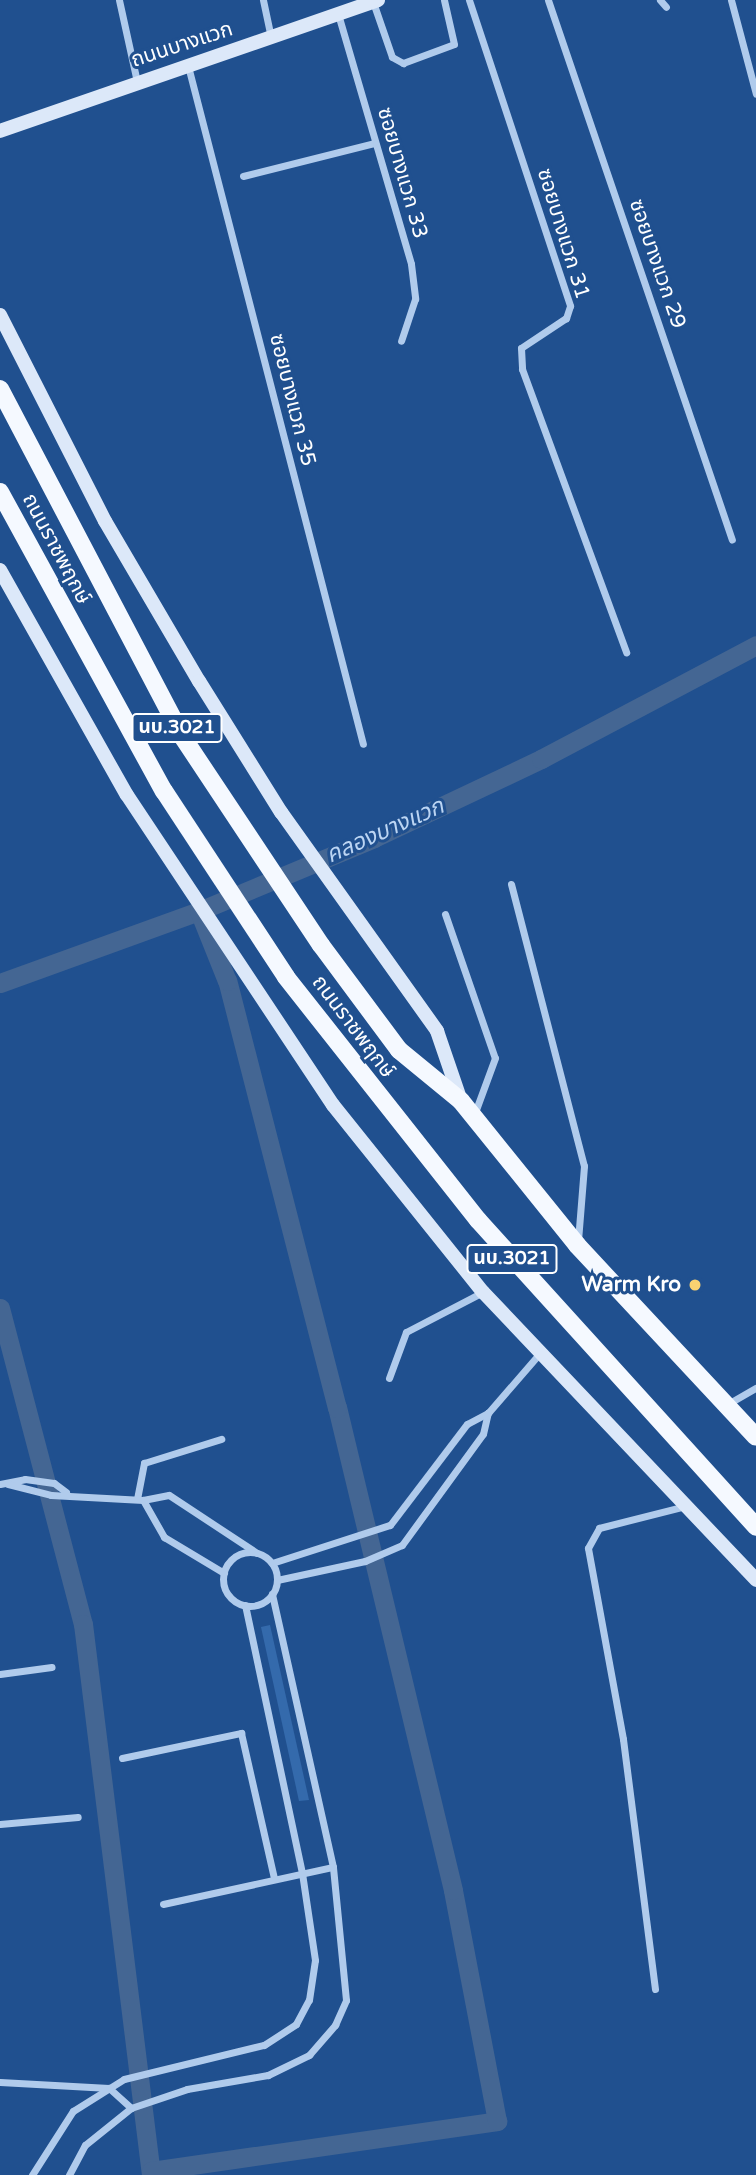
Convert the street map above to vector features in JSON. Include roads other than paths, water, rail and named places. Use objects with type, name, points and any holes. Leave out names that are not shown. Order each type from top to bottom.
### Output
[{"type":"main road","name":"ถนนบางแวก","points":[[0,131],[376,1]]},
{"type":"main road","name":"ถนนราชพฤกษ์","points":[[0,315],[105,521],[281,812],[359,915],[437,1031],[461,1101]]},
{"type":"main road","name":"ถนนราชพฤกษ์","points":[[0,389],[111,611],[182,736],[321,945],[399,1050],[474,1115],[577,1245],[756,1437]]},
{"type":"main road","name":"ถนนราชพฤกษ์","points":[[0,492],[78,636],[210,861],[286,976],[478,1220],[756,1527]]},
{"type":"main road","name":"นบ.3021","points":[[0,570],[184,887],[333,1105],[483,1292],[756,1580]]},
{"type":"street","points":[[119,0],[136,82]]},
{"type":"street","points":[[263,0],[271,37]]},
{"type":"street","points":[[376,1],[392,57],[403,63],[454,44],[444,0]]},
{"type":"street","name":"ซอยบางแวก 31","points":[[469,0],[570,306],[566,318],[521,348],[522,369],[626,652]]},
{"type":"street","name":"ซอยบางแวก 29","points":[[548,0],[732,540]]},
{"type":"street","points":[[660,0],[666,6]]},
{"type":"street","points":[[731,0],[756,94]]},
{"type":"street","name":"ซอยบางแวก 33","points":[[338,14],[414,284],[413,312],[401,341]]},
{"type":"street","name":"ซอยบางแวก 35","points":[[188,66],[363,744]]},
{"type":"street","points":[[243,176],[374,143]]},
{"type":"street","points":[[511,884],[584,1166],[577,1245]]},
{"type":"street","points":[[445,914],[495,1058],[474,1115]]},
{"type":"street","points":[[390,1378],[406,1332],[483,1292]]},
{"type":"street","points":[[272,1563],[358,1539],[390,1525],[467,1424],[488,1413],[540,1353]]},
{"type":"street","points":[[726,1405],[756,1388]]},
{"type":"street","points":[[277,1580],[365,1561],[402,1545],[484,1434],[488,1413]]},
{"type":"street","points":[[221,1439],[144,1463],[140,1500],[164,1537],[224,1573]]},
{"type":"street","points":[[4,1484],[35,1480],[67,1493]]},
{"type":"street","points":[[4,1484],[140,1500],[169,1495],[272,1563],[277,1580],[272,1594],[333,1867],[346,2000],[335,2025],[309,2055],[268,2075],[187,2089],[131,2108],[85,2145],[69,2175]]},
{"type":"street","points":[[655,1989],[623,1739],[588,1548],[599,1528],[685,1506]]},
{"type":"street","points":[[32,2175],[59,2124],[109,2088],[124,2079],[183,2062],[264,2045],[296,2024],[309,2000],[315,1960],[302,1873],[244,1605],[230,1597],[224,1573],[232,1559],[257,1553]]},
{"type":"street","points":[[244,1605],[272,1594]]},
{"type":"street","points":[[0,1674],[52,1667]]},
{"type":"street","points":[[122,1758],[241,1733],[274,1878]]},
{"type":"street","points":[[0,1824],[78,1817]]},
{"type":"street","points":[[163,1903],[333,1867]]},
{"type":"street","points":[[0,2082],[109,2088],[131,2108]]},
{"type":"waterway","name":"คลองบางแวก","points":[[0,983],[199,911],[374,838],[541,759],[756,645]]},
{"type":"waterway","points":[[151,2171],[497,2121],[453,1890],[337,1408],[227,981],[199,911]]},
{"type":"waterway","points":[[0,1308],[83,1624],[151,2175]]},
{"type":"place","name":"Warm Kro","points":[[695,1285]]}]
